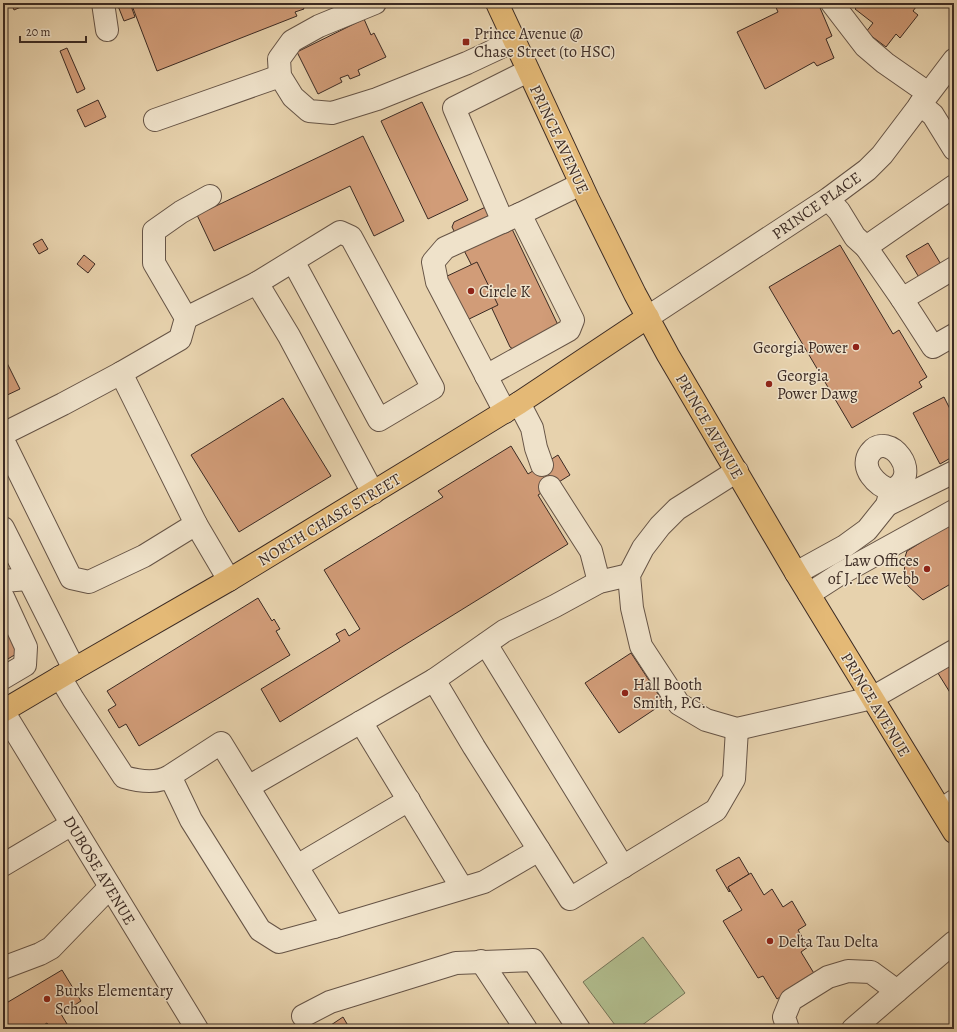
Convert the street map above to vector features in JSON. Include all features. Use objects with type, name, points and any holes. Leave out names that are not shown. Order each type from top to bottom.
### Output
[{"type":"main road","name":"PRINCE AVENUE","points":[[497,3],[581,184],[668,355],[796,573],[872,698],[947,806],[954,832]]},
{"type":"main road","name":"NORTH CHASE STREET","points":[[3,711],[229,580],[373,493],[512,408],[648,317]]},
{"type":"street","points":[[103,3],[107,30]]},
{"type":"street","points":[[375,3],[319,26],[292,41],[278,59],[280,76],[293,97],[309,111],[332,113],[377,99],[467,64],[514,41]]},
{"type":"street","points":[[832,3],[865,46],[924,98],[954,149]]},
{"type":"street","name":"PRINCE PLACE","points":[[648,317],[828,199],[867,170],[877,160],[954,60]]},
{"type":"street","points":[[486,376],[569,330],[573,320],[511,218],[454,108],[528,72]]},
{"type":"street","points":[[155,120],[280,76]]},
{"type":"street","points":[[542,465],[536,448],[532,428],[512,408],[486,376],[437,282],[432,262],[446,248],[581,184]]},
{"type":"street","points":[[866,247],[954,186]]},
{"type":"street","points":[[3,434],[121,373],[180,339],[186,318],[154,263],[154,231],[181,212],[210,196]]},
{"type":"street","points":[[828,199],[838,211],[855,237],[866,247],[933,347],[954,335]]},
{"type":"street","points":[[186,318],[257,283],[340,232],[351,238],[433,388],[379,420],[293,261]]},
{"type":"street","points":[[902,299],[954,268]]},
{"type":"street","points":[[257,283],[290,336],[373,493]]},
{"type":"street","points":[[121,373],[196,524],[229,580]]},
{"type":"street","points":[[3,440],[9,467],[71,578],[89,582],[144,556],[196,524]]},
{"type":"street","points":[[737,471],[677,509],[660,526],[643,548],[629,575],[632,608],[640,646],[679,704],[706,720],[737,729],[872,698],[954,652]]},
{"type":"street","points":[[796,573],[845,546],[867,530],[889,498],[954,472]]},
{"type":"street","points":[[550,487],[591,551],[599,582]]},
{"type":"street","points":[[809,594],[847,570],[954,511]]},
{"type":"street","points":[[4,532],[28,579],[67,673],[73,698],[124,777],[142,782],[166,778],[221,743],[334,927]]},
{"type":"street","points":[[248,787],[434,680],[504,631],[599,582],[629,575]]},
{"type":"street","points":[[3,581],[28,579]]},
{"type":"street","points":[[3,598],[26,647],[25,665],[3,678]]},
{"type":"street","points":[[486,644],[623,867]]},
{"type":"street","points":[[434,680],[474,747],[570,899],[716,810],[734,779],[737,729]]},
{"type":"street","name":"DUBOSE AVENUE","points":[[3,711],[197,1029]]},
{"type":"street","points":[[361,722],[462,888]]},
{"type":"street","points":[[170,776],[191,820],[260,930],[279,942],[484,882],[539,850]]},
{"type":"street","points":[[297,866],[409,800]]},
{"type":"street","points":[[3,865],[72,824]]},
{"type":"street","points":[[3,968],[40,954],[51,948],[110,887]]},
{"type":"street","points":[[853,1029],[954,942]]},
{"type":"street","points":[[303,1016],[330,1002],[456,963],[532,960],[579,1029]]},
{"type":"street","points":[[481,961],[526,1029]]},
{"type":"street","points":[[784,1027],[784,1017],[791,1000],[828,977],[848,971],[871,972],[897,991]]},
{"type":"green space","points":[[643,937],[685,993],[637,1029],[618,1029],[583,982]]},
{"type":"building","points":[[11,3],[28,3],[28,4],[14,10]]},
{"type":"building","points":[[130,3],[135,17],[124,21],[118,6]]},
{"type":"building","points":[[131,3],[301,3],[304,9],[295,12],[297,16],[157,71]]},
{"type":"building","points":[[774,3],[818,3],[832,36],[826,39],[834,58],[817,66],[814,62],[765,89],[737,32],[778,12]]},
{"type":"building","points":[[846,3],[853,3],[851,7]]},
{"type":"building","points":[[853,3],[919,3],[913,11],[918,15],[900,38],[896,34],[886,47],[866,32],[873,23],[855,9],[858,6]]},
{"type":"building","points":[[364,19],[371,35],[374,33],[386,57],[358,70],[360,75],[350,79],[348,75],[340,78],[342,82],[318,94],[297,52]]},
{"type":"building","points":[[67,48],[85,89],[77,93],[60,51]]},
{"type":"building","points":[[98,100],[106,117],[85,127],[77,110]]},
{"type":"building","points":[[422,102],[468,200],[428,219],[381,121]]},
{"type":"building","points":[[363,136],[404,221],[374,236],[350,186],[214,251],[197,215]]},
{"type":"building","name":"Circle K","points":[[494,203],[501,206],[558,325],[513,349],[510,347],[452,227],[454,222]]},
{"type":"building","points":[[42,239],[48,249],[39,254],[33,244]]},
{"type":"building","points":[[928,243],[942,266],[920,279],[906,256]]},
{"type":"building","name":"Georgia Power","points":[[840,245],[893,334],[899,330],[927,377],[919,382],[922,387],[852,428],[769,287]]},
{"type":"building","points":[[84,255],[95,264],[88,273],[77,264]]},
{"type":"building","name":"Circle K","points":[[477,262],[498,305],[465,321],[443,278]]},
{"type":"building","points":[[4,357],[20,389],[3,397],[3,358]]},
{"type":"building","points":[[944,397],[954,417],[954,456],[940,464],[913,413]]},
{"type":"building","points":[[283,398],[331,476],[239,532],[191,455]]},
{"type":"building","points":[[511,446],[528,474],[558,455],[570,475],[538,495],[568,544],[280,722],[261,689],[340,641],[336,634],[345,629],[349,636],[360,629],[324,570],[443,497],[438,491]]},
{"type":"building","points":[[949,525],[954,532],[954,582],[923,600],[905,583],[904,580],[905,557],[907,551]]},
{"type":"building","points":[[258,598],[272,621],[274,619],[280,629],[276,631],[290,655],[139,746],[126,724],[119,728],[108,710],[116,705],[107,691]]},
{"type":"building","points":[[3,624],[17,646],[16,654],[3,662]]},
{"type":"building","name":"Hall Booth Smith, P.C.","points":[[631,653],[664,703],[619,733],[585,683]]},
{"type":"building","points":[[954,659],[954,699],[936,670]]},
{"type":"building","points":[[739,857],[749,874],[728,887],[729,892],[716,870]]},
{"type":"building","name":"Delta Tau Delta","points":[[751,873],[764,895],[772,889],[783,907],[792,901],[806,925],[798,930],[808,947],[801,952],[815,975],[777,999],[763,976],[758,978],[723,921],[742,910],[728,887]]},
{"type":"building","name":"Burks Elementary School","points":[[62,970],[81,1001],[61,1014],[70,1029],[51,1029],[47,1023],[37,1029],[3,1029],[3,1005]]},
{"type":"building","points":[[343,1017],[350,1029],[325,1029]]},
{"type":"place","name":"Prince Avenue @ Chase Street (to HSC)","points":[[466,42]]},
{"type":"place","name":"Circle K","points":[[471,291]]},
{"type":"place","name":"Georgia Power","points":[[856,347]]},
{"type":"place","name":"Georgia Power Dawg","points":[[769,384]]},
{"type":"place","name":"Law Offices of J. Lee Webb","points":[[927,569]]},
{"type":"place","name":"Hall Booth Smith, P.C.","points":[[625,693]]},
{"type":"place","name":"Delta Tau Delta","points":[[770,941]]},
{"type":"place","name":"Burks Elementary School","points":[[47,999]]}]
